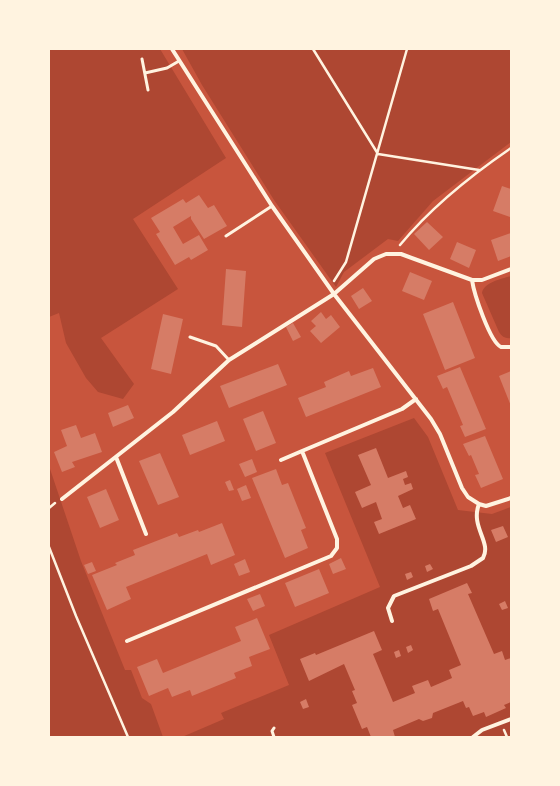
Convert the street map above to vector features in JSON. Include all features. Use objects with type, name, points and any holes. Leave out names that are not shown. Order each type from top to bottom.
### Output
[{"type":"street","points":[[172,49],[272,206],[334,294],[416,399],[440,434],[465,493],[471,500],[479,504],[490,505],[511,498]]},
{"type":"street","points":[[62,498],[173,412],[229,360],[334,294],[368,263],[380,256],[394,253],[406,255],[472,280],[482,280],[511,269]]},
{"type":"street","points":[[472,280],[475,293],[494,341],[501,347],[511,347]]},
{"type":"street","points":[[281,460],[402,409],[416,399]]},
{"type":"street","points":[[127,641],[331,556],[337,548],[337,539],[302,451]]},
{"type":"street","points":[[116,457],[146,534]]},
{"type":"street","points":[[392,621],[388,608],[394,596],[471,566],[483,558],[486,551],[475,518],[479,504]]},
{"type":"street","points":[[473,737],[482,730],[511,719]]},
{"type":"lane","points":[[142,59],[148,90]]},
{"type":"lane","points":[[145,73],[167,68],[179,61]]},
{"type":"lane","points":[[226,236],[272,206]]},
{"type":"lane","points":[[190,337],[216,346],[229,360]]},
{"type":"lane","points":[[274,728],[272,731],[274,737]]},
{"type":"path","points":[[314,49],[378,154],[479,170]]},
{"type":"path","points":[[334,294],[333,283],[346,262],[407,49]]},
{"type":"path","points":[[394,253],[424,217],[479,170],[511,148]]},
{"type":"path","points":[[49,547],[76,616],[128,737]]},
{"type":"shaded area","points":[[49,49],[160,49],[226,158],[133,219],[178,289],[101,338],[134,384],[123,399],[98,392],[86,378],[66,343],[59,313],[49,317]]},
{"type":"shaded area","points":[[182,49],[511,49],[511,142],[433,201],[398,241],[388,239],[344,272],[336,287],[274,200],[202,85]]},
{"type":"shaded area","points":[[511,276],[511,338],[507,338],[499,332],[482,293],[486,286]]},
{"type":"shaded area","points":[[414,418],[428,437],[458,510],[492,514],[511,507],[511,737],[182,737],[224,719],[221,713],[289,685],[269,635],[380,587],[325,453]]},
{"type":"shaded area","points":[[49,466],[81,561],[125,670],[131,670],[142,698],[151,704],[163,737],[49,737]]},
{"type":"building","points":[[502,186],[511,189],[510,217],[493,211]]},
{"type":"building","points":[[199,195],[208,208],[214,205],[227,226],[204,239],[191,219],[191,216],[173,227],[183,244],[199,235],[208,250],[191,260],[189,257],[175,265],[156,234],[160,232],[151,218],[183,199],[186,203]]},
{"type":"building","points":[[427,222],[443,237],[429,250],[414,234]]},
{"type":"building","points":[[511,233],[511,256],[498,261],[491,240]]},
{"type":"building","points":[[457,242],[476,250],[469,268],[450,259]]},
{"type":"building","points":[[226,269],[246,271],[242,327],[222,325]]},
{"type":"building","points":[[410,272],[432,281],[424,300],[402,291]]},
{"type":"building","points":[[363,288],[372,301],[359,309],[351,296]]},
{"type":"building","points":[[453,302],[475,358],[445,370],[423,314]]},
{"type":"building","points":[[321,312],[326,319],[331,315],[340,327],[321,343],[310,331],[316,326],[311,321]]},
{"type":"building","points":[[163,314],[183,319],[171,374],[151,369]]},
{"type":"building","points":[[293,323],[301,337],[293,341],[286,327]]},
{"type":"building","points":[[278,364],[287,385],[229,408],[220,386]]},
{"type":"building","points":[[460,367],[486,429],[465,437],[460,426],[463,425],[447,387],[443,389],[437,376]]},
{"type":"building","points":[[373,368],[381,387],[306,417],[298,398],[326,387],[324,382],[349,371],[351,376]]},
{"type":"building","points":[[511,371],[511,406],[499,376]]},
{"type":"building","points":[[128,405],[134,418],[113,427],[108,413]]},
{"type":"building","points":[[263,411],[276,443],[256,451],[243,419]]},
{"type":"building","points":[[217,421],[225,441],[190,455],[182,435]]},
{"type":"building","points":[[76,425],[81,438],[95,433],[102,452],[72,462],[75,467],[62,472],[54,452],[67,446],[61,430]]},
{"type":"building","points":[[485,436],[503,479],[481,488],[475,475],[479,474],[471,455],[469,456],[463,444]]},
{"type":"building","points":[[376,448],[388,478],[406,471],[408,477],[403,479],[405,485],[411,483],[413,489],[398,496],[403,508],[410,505],[416,519],[379,534],[374,522],[382,519],[376,502],[362,508],[355,492],[371,485],[358,455]]},
{"type":"building","points":[[160,453],[179,497],[158,505],[139,461]]},
{"type":"building","points":[[252,459],[257,472],[245,477],[239,464]]},
{"type":"building","points":[[276,469],[282,485],[288,483],[306,528],[301,530],[308,548],[285,558],[252,478]]},
{"type":"building","points":[[230,480],[234,490],[229,491],[225,482]]},
{"type":"building","points":[[246,485],[251,498],[242,501],[237,489]]},
{"type":"building","points":[[106,489],[119,520],[100,528],[87,497]]},
{"type":"building","points":[[222,523],[235,555],[211,565],[207,554],[126,587],[131,599],[107,610],[92,575],[117,565],[115,563],[135,555],[133,550],[177,533],[179,537],[198,530],[199,532]]},
{"type":"building","points":[[503,526],[508,537],[496,542],[491,530]]},
{"type":"building","points":[[341,558],[346,569],[333,574],[329,564]]},
{"type":"building","points":[[245,559],[250,572],[239,576],[234,564]]},
{"type":"building","points":[[92,562],[96,571],[88,574],[84,565]]},
{"type":"building","points":[[430,564],[433,569],[427,572],[425,566]]},
{"type":"building","points":[[319,569],[329,593],[295,607],[285,583]]},
{"type":"building","points":[[411,572],[413,577],[407,580],[405,574]]},
{"type":"building","points":[[467,583],[472,593],[468,594],[494,654],[502,651],[505,660],[511,658],[511,702],[504,705],[506,708],[486,717],[484,712],[473,716],[469,707],[466,708],[463,701],[433,713],[432,718],[423,721],[419,719],[393,730],[395,737],[371,737],[367,727],[362,729],[352,705],[357,703],[352,691],[355,690],[344,664],[309,681],[300,659],[315,653],[316,655],[374,631],[382,650],[373,654],[393,702],[415,693],[412,686],[428,680],[431,687],[452,678],[449,670],[461,665],[438,609],[433,611],[429,599]]},
{"type":"building","points":[[260,594],[265,606],[253,611],[247,599]]},
{"type":"building","points":[[505,601],[508,608],[502,610],[499,604]]},
{"type":"building","points":[[257,618],[270,649],[249,657],[252,666],[234,673],[236,678],[192,696],[190,690],[172,697],[168,688],[149,696],[137,667],[157,659],[163,673],[241,641],[235,627]]},
{"type":"building","points":[[411,645],[413,650],[408,653],[406,647]]},
{"type":"building","points":[[399,650],[401,656],[396,658],[394,652]]},
{"type":"building","points":[[306,699],[309,707],[303,709],[300,702]]}]
